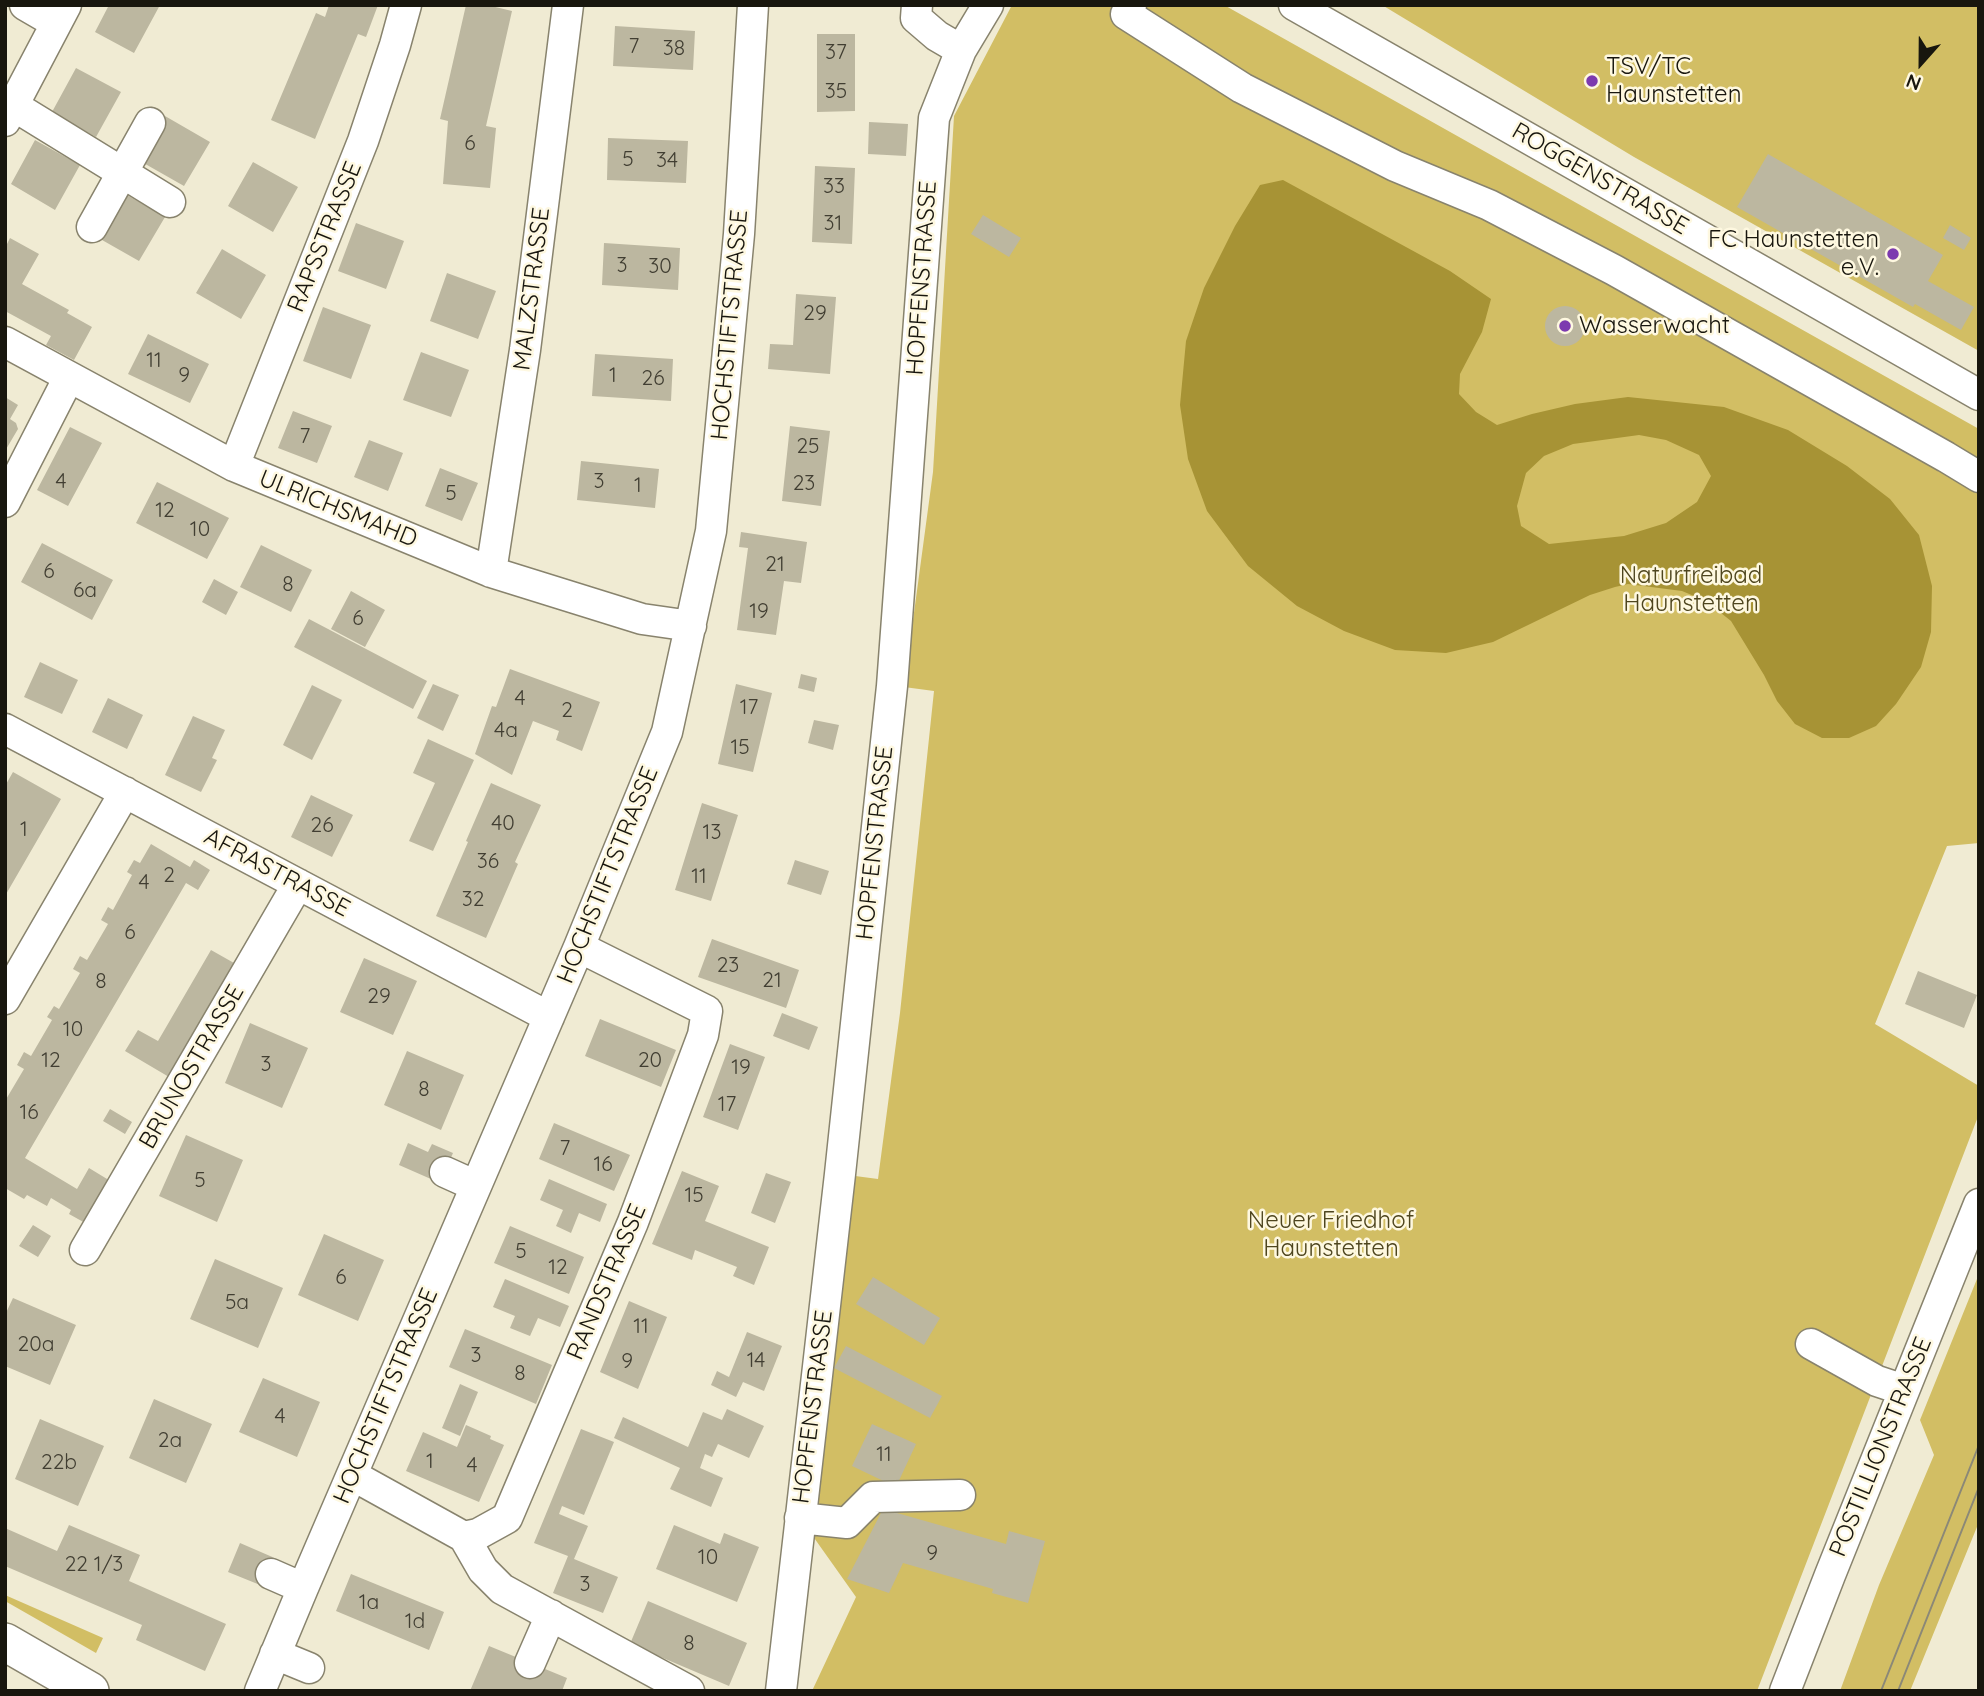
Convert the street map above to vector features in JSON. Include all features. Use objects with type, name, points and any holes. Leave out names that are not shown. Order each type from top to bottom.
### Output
[{"type":"main road","points":[[5,1642],[90,1691]]},
{"type":"street","points":[[25,5],[61,14],[9,114],[170,202]]},
{"type":"street","name":"RAPSSTRASSE","points":[[234,466],[363,141],[406,5]]},
{"type":"street","name":"MALZSTRASSE","points":[[491,572],[525,350],[568,5]]},
{"type":"street","name":"HOCHSTIFTSTRASSE","points":[[260,1691],[579,947],[667,732],[711,531],[739,234],[752,5]]},
{"type":"street","points":[[917,5],[916,18],[937,36],[961,50]]},
{"type":"street","name":"HOPFENSTRASSE","points":[[780,1691],[840,1174],[892,686],[934,118],[961,50],[988,5]]},
{"type":"street","points":[[1131,5],[1126,14],[1242,88],[1395,166],[1489,205],[1614,271],[1979,477]]},
{"type":"street","name":"ROGGENSTRASSE","points":[[1294,5],[1326,13],[1979,395]]},
{"type":"street","points":[[92,227],[150,122]]},
{"type":"street","name":"ULRICHSMAHD","points":[[5,342],[234,466],[491,572],[642,619],[691,626]]},
{"type":"street","points":[[5,502],[69,377]]},
{"type":"street","name":"AFRASTRASSE","points":[[5,729],[298,884],[470,988],[549,1017]]},
{"type":"street","points":[[5,999],[125,792]]},
{"type":"street","name":"BRUNOSTRASSE","points":[[85,1250],[118,1213],[260,971],[298,884]]},
{"type":"street","name":"RANDSTRASSE","points":[[464,1537],[478,1534],[507,1518],[633,1222],[703,1035],[707,1011],[579,947]]},
{"type":"street","points":[[445,1172],[476,1186]]},
{"type":"street","name":"POSTILLIONSTRASSE","points":[[1785,1691],[1979,1204]]},
{"type":"street","points":[[1811,1344],[1877,1381],[1904,1390]]},
{"type":"street","points":[[352,1475],[464,1537],[483,1570],[502,1589],[689,1691]]},
{"type":"street","points":[[800,1518],[847,1523],[873,1497],[960,1495]]},
{"type":"street","points":[[271,1574],[303,1588]]},
{"type":"street","points":[[530,1663],[551,1615]]},
{"type":"street","points":[[275,1654],[309,1668]]},
{"type":"green space","name":"Neuer Friedhof Haunstetten","points":[[1012,5],[1224,5],[1979,429],[1979,843],[1947,846],[1875,1024],[1979,1086],[1979,1114],[1757,1691],[812,1691],[856,1597],[800,1518],[840,1174],[878,1179],[900,1013],[934,691],[904,687],[933,472],[954,116]]},
{"type":"green space","name":"FC Haunstetten e.V.","points":[[1382,5],[1979,5],[1979,351],[1634,157]]},
{"type":"green space","points":[[1979,1274],[1979,1522],[1910,1691],[1840,1691],[1879,1585],[1934,1455],[1920,1420]]},
{"type":"green space","points":[[5,1595],[103,1638],[96,1653],[5,1601]]},
{"type":"shaded area","points":[[1283,180],[1450,271],[1491,299],[1482,332],[1460,374],[1459,394],[1476,412],[1497,425],[1575,404],[1628,397],[1724,407],[1788,430],[1847,466],[1890,499],[1919,535],[1932,586],[1931,632],[1921,667],[1896,704],[1876,726],[1849,738],[1822,738],[1795,724],[1777,701],[1731,621],[1706,601],[1682,591],[1628,584],[1615,587],[1590,595],[1493,642],[1446,653],[1395,650],[1344,631],[1297,606],[1248,566],[1207,511],[1188,459],[1180,405],[1186,341],[1204,288],[1235,226],[1260,185]],"holes":[[[1639,435],[1666,440],[1699,455],[1711,476],[1697,502],[1666,523],[1624,536],[1549,544],[1521,526],[1517,506],[1526,473],[1544,456],[1573,444]]]},
{"type":"building","points":[[109,5],[160,5],[134,53],[95,32]]},
{"type":"building","points":[[329,5],[378,5],[366,37],[358,34],[315,139],[271,120],[316,13],[325,17]]},
{"type":"building","points":[[466,5],[487,5],[512,11],[486,126],[496,128],[490,188],[443,184],[448,121],[440,119]]},
{"type":"building","points":[[615,26],[695,31],[693,70],[613,66]]},
{"type":"building","points":[[817,34],[855,34],[855,111],[817,112]]},
{"type":"building","points":[[76,68],[121,92],[96,137],[52,112]]},
{"type":"building","points":[[165,116],[210,142],[184,186],[140,161]]},
{"type":"building","points":[[869,122],[908,124],[906,156],[868,154]]},
{"type":"building","points":[[608,138],[688,141],[686,183],[607,180]]},
{"type":"building","points":[[35,140],[80,165],[55,210],[11,184]]},
{"type":"building","points":[[1768,154],[1943,255],[1928,281],[1974,307],[1961,330],[1915,304],[1913,307],[1737,207]]},
{"type":"building","points":[[253,162],[298,187],[273,232],[228,206]]},
{"type":"building","points":[[815,166],[855,168],[852,244],[812,242]]},
{"type":"building","points":[[120,191],[165,217],[139,261],[95,236]]},
{"type":"building","points":[[983,215],[1021,238],[1009,257],[971,234]]},
{"type":"building","points":[[356,223],[404,241],[386,289],[338,271]]},
{"type":"building","points":[[1950,225],[1971,238],[1964,250],[1943,238]]},
{"type":"building","points":[[10,238],[39,254],[22,284],[69,310],[67,313],[92,327],[74,360],[46,345],[51,336],[5,311],[5,248]]},
{"type":"building","points":[[604,243],[680,248],[678,290],[602,285]]},
{"type":"building","points":[[222,249],[266,275],[241,319],[196,293]]},
{"type":"building","points":[[447,273],[496,291],[478,339],[430,321]]},
{"type":"building","points":[[796,294],[836,297],[830,374],[768,369],[770,344],[793,345]]},
{"type":"building","name":"Wasserwacht","points":[[1565,306],[1579,312],[1585,326],[1579,340],[1565,346],[1551,340],[1545,326],[1551,312]]},
{"type":"building","points":[[323,307],[371,325],[351,379],[303,361]]},
{"type":"building","points":[[148,334],[209,364],[190,403],[128,374]]},
{"type":"building","points":[[421,352],[469,370],[451,417],[403,400]]},
{"type":"building","points":[[595,354],[673,359],[671,401],[592,396]]},
{"type":"building","points":[[5,397],[18,405],[10,419],[16,423],[18,429],[5,451]]},
{"type":"building","points":[[293,411],[332,426],[317,463],[278,448]]},
{"type":"building","points":[[790,426],[830,431],[821,506],[782,501]]},
{"type":"building","points":[[70,427],[102,443],[68,506],[37,490]]},
{"type":"building","points":[[369,440],[403,453],[388,491],[354,477]]},
{"type":"building","points":[[581,461],[659,469],[655,508],[577,500]]},
{"type":"building","points":[[440,468],[478,483],[462,521],[425,506]]},
{"type":"building","points":[[157,482],[229,518],[207,559],[136,523]]},
{"type":"building","points":[[741,532],[807,542],[801,583],[784,581],[776,635],[737,630],[748,548],[739,547]]},
{"type":"building","points":[[42,543],[113,580],[92,620],[21,582]]},
{"type":"building","points":[[261,545],[312,570],[291,612],[240,587]]},
{"type":"building","points":[[214,579],[238,592],[226,615],[202,602]]},
{"type":"building","points":[[351,591],[385,610],[365,647],[331,629]]},
{"type":"building","points":[[309,619],[427,681],[413,709],[294,647]]},
{"type":"building","points":[[40,662],[78,680],[62,714],[24,697]]},
{"type":"building","points":[[510,669],[600,702],[582,751],[556,740],[559,731],[533,721],[512,775],[475,754],[492,706],[496,707]]},
{"type":"building","points":[[801,674],[817,678],[814,692],[798,688]]},
{"type":"building","points":[[433,684],[459,695],[443,731],[417,718]]},
{"type":"building","points":[[736,684],[772,693],[753,772],[718,764]]},
{"type":"building","points":[[312,685],[342,700],[312,760],[283,745]]},
{"type":"building","points":[[108,698],[143,715],[127,749],[92,732]]},
{"type":"building","points":[[193,716],[225,730],[212,758],[217,760],[201,792],[165,775]]},
{"type":"building","points":[[814,720],[839,725],[833,750],[808,743]]},
{"type":"building","points":[[428,739],[474,760],[433,851],[409,841],[435,783],[413,773]]},
{"type":"building","points":[[13,772],[61,799],[5,896],[5,786]]},
{"type":"building","points":[[491,783],[541,805],[515,862],[518,864],[486,938],[436,916]]},
{"type":"building","points":[[311,795],[353,815],[332,857],[291,837]]},
{"type":"building","points":[[702,803],[738,815],[711,901],[675,890]]},
{"type":"building","points":[[151,844],[190,867],[194,860],[210,870],[198,890],[186,883],[25,1158],[77,1189],[89,1168],[112,1182],[87,1224],[69,1214],[71,1210],[51,1198],[47,1206],[27,1195],[24,1199],[5,1188],[5,1101],[24,1069],[17,1065],[24,1052],[31,1056],[52,1020],[47,1017],[54,1006],[59,1009],[80,973],[73,969],[80,956],[87,960],[108,924],[101,920],[108,907],[113,910],[132,875],[127,872],[134,860],[140,863]]},
{"type":"building","points":[[795,860],[829,871],[821,895],[787,884]]},
{"type":"building","points":[[712,939],[799,970],[786,1008],[698,977]]},
{"type":"building","points":[[211,950],[234,963],[169,1077],[125,1051],[138,1030],[158,1041]]},
{"type":"building","points":[[364,958],[417,981],[393,1035],[340,1012]]},
{"type":"building","points":[[1918,971],[1977,995],[1964,1028],[1905,1004]]},
{"type":"building","points":[[782,1013],[818,1027],[809,1050],[773,1036]]},
{"type":"building","points":[[600,1019],[676,1050],[661,1087],[585,1056]]},
{"type":"building","points":[[250,1023],[308,1048],[282,1108],[225,1083]]},
{"type":"building","points":[[730,1044],[765,1057],[738,1130],[703,1117]]},
{"type":"building","points":[[407,1051],[464,1075],[441,1130],[384,1105]]},
{"type":"building","points":[[110,1109],[132,1122],[125,1134],[103,1121]]},
{"type":"building","points":[[554,1123],[630,1155],[614,1191],[539,1159]]},
{"type":"building","points":[[186,1135],[243,1160],[217,1222],[159,1196]]},
{"type":"building","points":[[408,1143],[428,1152],[432,1144],[453,1153],[440,1183],[399,1165]]},
{"type":"building","points":[[682,1171],[719,1186],[705,1221],[769,1247],[754,1285],[733,1276],[737,1267],[695,1250],[692,1260],[652,1244]]},
{"type":"building","points":[[766,1173],[791,1182],[775,1223],[751,1213]]},
{"type":"building","points":[[549,1179],[607,1204],[600,1222],[579,1213],[571,1233],[556,1226],[563,1210],[540,1200]]},
{"type":"building","points":[[33,1225],[51,1236],[38,1257],[19,1246]]},
{"type":"building","points":[[510,1226],[584,1257],[569,1294],[494,1263]]},
{"type":"building","points":[[324,1234],[384,1260],[358,1321],[298,1295]]},
{"type":"building","points":[[215,1259],[283,1288],[258,1348],[190,1319]]},
{"type":"building","points":[[873,1277],[940,1318],[924,1345],[856,1304]]},
{"type":"building","points":[[505,1279],[569,1306],[560,1327],[538,1318],[530,1336],[510,1328],[515,1316],[493,1307]]},
{"type":"building","points":[[13,1298],[76,1325],[50,1385],[5,1366],[5,1315]]},
{"type":"building","points":[[629,1301],[667,1317],[638,1389],[600,1372]]},
{"type":"building","points":[[465,1329],[552,1365],[536,1404],[449,1367]]},
{"type":"building","points":[[747,1332],[782,1346],[764,1391],[743,1382],[736,1397],[711,1385],[717,1371],[729,1377]]},
{"type":"building","points":[[846,1346],[942,1396],[930,1418],[834,1368]]},
{"type":"building","points":[[263,1378],[320,1402],[297,1457],[239,1432]]},
{"type":"building","points":[[460,1384],[478,1392],[460,1436],[442,1428]]},
{"type":"building","points":[[154,1399],[212,1424],[186,1483],[129,1458]]},
{"type":"building","points":[[727,1409],[764,1426],[749,1458],[718,1444],[712,1457],[705,1454],[700,1468],[723,1478],[711,1507],[670,1489],[680,1468],[614,1438],[623,1417],[688,1447],[703,1412],[722,1420]]},
{"type":"building","points":[[40,1419],[104,1446],[78,1506],[15,1479]]},
{"type":"building","points":[[872,1424],[916,1444],[896,1487],[852,1466]]},
{"type":"building","points":[[466,1425],[504,1445],[479,1502],[406,1471],[423,1432],[457,1447]]},
{"type":"building","points":[[581,1429],[614,1442],[584,1515],[562,1506],[559,1514],[588,1526],[574,1559],[618,1577],[603,1613],[553,1593],[568,1556],[534,1543]]},
{"type":"building","points":[[883,1509],[1006,1544],[1009,1531],[1045,1541],[1028,1603],[992,1593],[993,1589],[903,1563],[889,1593],[847,1579]]},
{"type":"building","points":[[69,1525],[140,1555],[129,1581],[226,1624],[205,1671],[136,1640],[142,1625],[5,1566],[5,1528],[57,1551]]},
{"type":"building","points":[[674,1525],[720,1544],[724,1533],[759,1547],[737,1602],[656,1569]]},
{"type":"building","points":[[240,1543],[277,1559],[265,1587],[228,1572]]},
{"type":"building","points":[[351,1574],[444,1612],[429,1650],[336,1611]]},
{"type":"building","points":[[648,1601],[747,1643],[729,1686],[630,1644]]},
{"type":"building","points":[[489,1646],[567,1678],[562,1691],[470,1691]]},
{"type":"tram line","points":[[1881,1691],[1979,1445]]},
{"type":"tram line","points":[[1898,1691],[1979,1487]]},
{"type":"place","name":"TSV/TC Haunstetten","points":[[1592,81]]},
{"type":"place","name":"FC Haunstetten e.V.","points":[[1893,254]]},
{"type":"place","name":"Wasserwacht","points":[[1565,326]]},
{"type":"park label","name":"Naturfreibad Haunstetten","points":[[1691,590]]}]
